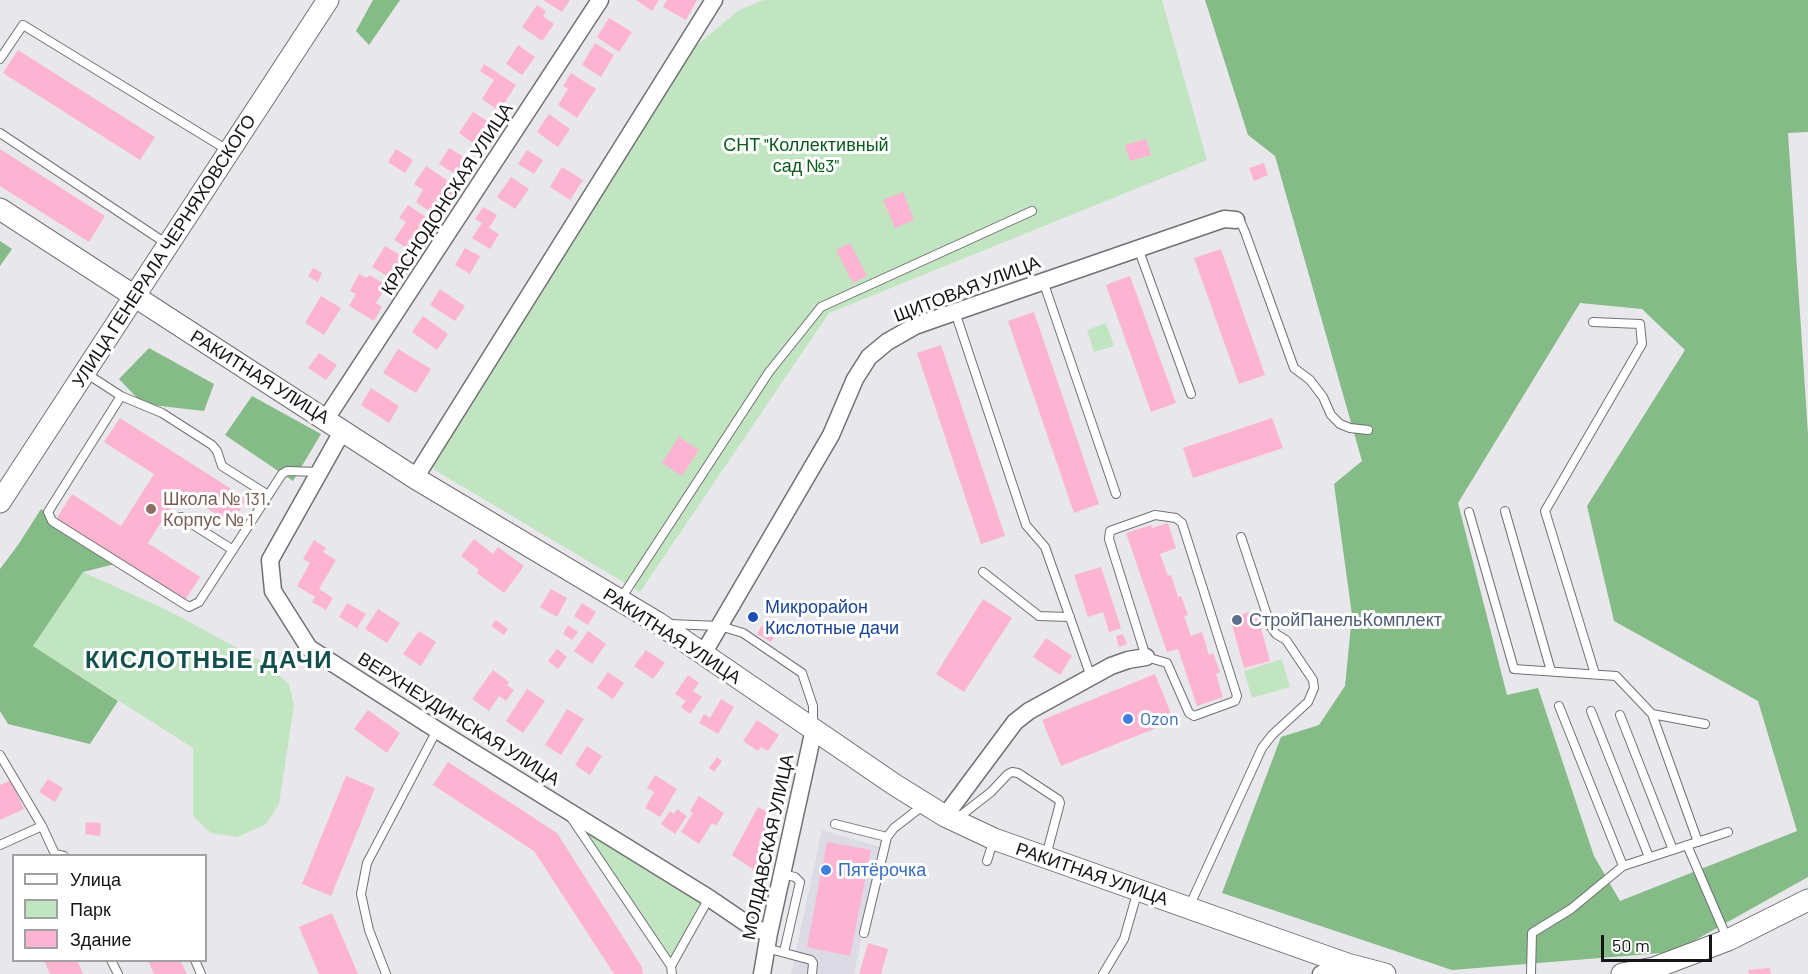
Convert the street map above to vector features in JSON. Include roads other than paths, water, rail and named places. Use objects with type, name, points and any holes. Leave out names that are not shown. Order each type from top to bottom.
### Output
[{"type":"street","name":"УЛИЦА ГЕНЕРАЛА ЧЕРНЯХОВСКОГО","points":[[0,501],[328,0]]},
{"type":"street","name":"КРАСНОДОНСКАЯ УЛИЦА","points":[[335,425],[331,411],[600,0]]},
{"type":"street","points":[[415,478],[714,0]]},
{"type":"street","name":"РАКИТНАЯ УЛИЦА","points":[[0,209],[415,478],[619,602],[658,623],[895,785],[950,818],[994,839],[1347,964],[1385,974]]},
{"type":"street","name":"ЩИТОВАЯ УЛИЦА","points":[[703,654],[831,435],[855,379],[869,357],[886,342],[915,326],[1043,281],[1224,219],[1236,220]]},
{"type":"street","name":"ВЕРХНЕУДИНСКАЯ УЛИЦА","points":[[335,425],[319,472],[270,560],[273,591],[309,648],[709,898],[768,940]]},
{"type":"street","points":[[950,818],[1015,722],[1029,711],[1091,677],[1128,660],[1146,657]]},
{"type":"street","name":"МОЛДАВСКАЯ УЛИЦА","points":[[762,974],[814,729]]},
{"type":"street","points":[[1623,974],[1654,968],[1668,969],[1808,900]]},
{"type":"street","points":[[1321,974],[1347,964]]},
{"type":"lane","points":[[0,59],[23,25],[230,151]]},
{"type":"lane","points":[[0,133],[169,245]]},
{"type":"lane","points":[[619,602],[769,372],[820,307],[1032,211]]},
{"type":"lane","points":[[1236,220],[1245,232],[1294,368],[1310,380],[1340,424],[1350,428],[1368,430]]},
{"type":"lane","points":[[1138,248],[1191,394]]},
{"type":"lane","points":[[1043,281],[1116,494]]},
{"type":"lane","points":[[955,312],[1026,525],[1045,547],[1091,677]]},
{"type":"lane","points":[[1593,322],[1640,324],[1642,344],[1545,511],[1595,674]]},
{"type":"lane","points":[[84,372],[122,396],[162,413],[212,445],[222,465],[268,495]]},
{"type":"lane","points":[[122,396],[50,507],[49,517],[189,607],[199,602],[282,474],[287,471],[319,472]]},
{"type":"lane","points":[[1505,511],[1551,671]]},
{"type":"lane","points":[[1469,512],[1514,669],[1616,675],[1652,714],[1698,842]]},
{"type":"lane","points":[[1155,515],[1176,518],[1182,523],[1237,699],[1191,715],[1167,663],[1146,657],[1108,534],[1110,531],[1155,515]]},
{"type":"lane","points":[[181,517],[233,550]]},
{"type":"lane","points":[[1189,908],[1262,748],[1272,735],[1308,702],[1314,688],[1313,681],[1286,640],[1276,634],[1271,627],[1242,537]]},
{"type":"lane","points":[[983,572],[1039,616],[1070,617]]},
{"type":"lane","points":[[658,623],[720,626],[742,633],[802,673],[813,706],[814,729]]},
{"type":"lane","points":[[1559,706],[1623,866]]},
{"type":"lane","points":[[1591,711],[1649,858]]},
{"type":"lane","points":[[1652,714],[1705,724]]},
{"type":"lane","points":[[1620,715],[1673,850]]},
{"type":"lane","points":[[386,974],[369,930],[361,894],[368,863],[437,730]]},
{"type":"lane","points":[[0,755],[57,854]]},
{"type":"lane","points":[[950,818],[991,792],[1008,774],[1018,773],[1059,800],[1046,857]]},
{"type":"lane","points":[[864,933],[887,837],[894,828],[926,804]]},
{"type":"lane","points":[[566,810],[672,970],[709,898]]},
{"type":"lane","points":[[835,825],[887,837]]},
{"type":"lane","points":[[0,845],[42,826]]},
{"type":"lane","points":[[1531,974],[1532,933],[1571,909],[1623,866],[1728,832]]},
{"type":"lane","points":[[987,861],[994,839]]},
{"type":"lane","points":[[1686,845],[1728,940]]},
{"type":"lane","points":[[782,874],[795,877],[800,882],[784,952]]},
{"type":"lane","points":[[1103,974],[1124,939],[1138,890]]},
{"type":"lane","points":[[768,940],[784,952],[811,960],[812,974]]},
{"type":"place","name":"Школа № 131. Корпус № 1","points":[[151,509]]},
{"type":"place","name":"Микрорайон Кислотные дачи","points":[[753,617]]},
{"type":"place","name":"СтройПанельКомплект","points":[[1237,620]]},
{"type":"place","name":"Ozon","points":[[1128,719]]},
{"type":"place","name":"Пятёрочка","points":[[826,870]]},
{"type":"district","name":"КИСЛОТНЫЕ ДАЧИ","points":[[209,660]]},
{"type":"park label","name":"СНТ \"Коллективный сад №3\"","points":[[806,155]]}]
